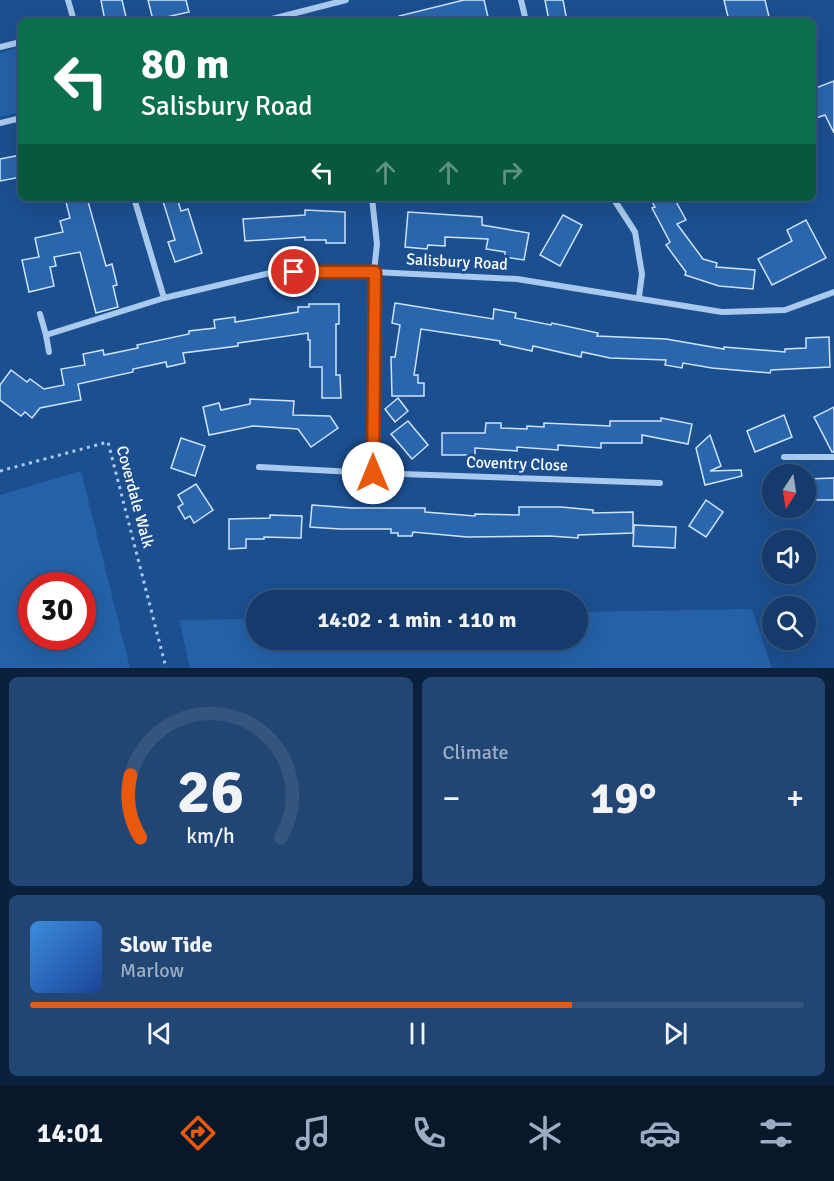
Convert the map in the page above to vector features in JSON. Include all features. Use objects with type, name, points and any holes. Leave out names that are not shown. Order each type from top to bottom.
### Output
[{"type":"street","points":[[68,0],[73,18]]},
{"type":"street","points":[[276,18],[346,0]]},
{"type":"street","points":[[521,0],[525,18]]},
{"type":"street","points":[[0,47],[18,43]]},
{"type":"street","points":[[0,123],[18,119]]},
{"type":"street","points":[[135,201],[164,298]]},
{"type":"street","points":[[372,201],[377,244],[373,473]]},
{"type":"street","points":[[615,201],[636,232],[642,274],[639,297]]},
{"type":"street","name":"Salisbury Road","points":[[46,335],[164,298],[274,272],[375,272],[517,279],[722,312],[784,310],[834,292]]},
{"type":"street","points":[[40,314],[49,352]]},
{"type":"street","points":[[784,457],[834,457]]},
{"type":"street","name":"Coventry Close","points":[[259,467],[660,483]]},
{"type":"path","name":"Coverdale Walk","points":[[0,471],[108,442],[166,668]]},
{"type":"shaded area","points":[[18,48],[18,113],[0,117],[0,53]]},
{"type":"shaded area","points":[[81,471],[130,668],[0,668],[0,495]]},
{"type":"shaded area","points":[[752,609],[762,638],[762,650],[766,650],[772,668],[190,668],[179,620],[246,619],[246,650],[588,650],[588,612]]},
{"type":"building","points":[[101,0],[122,0],[126,18],[104,18]]},
{"type":"building","points":[[148,0],[186,0],[189,12],[152,18]]},
{"type":"building","points":[[464,0],[484,0],[488,17],[399,18],[399,16]]},
{"type":"building","points":[[545,0],[563,0],[566,18],[548,18]]},
{"type":"building","points":[[724,0],[765,0],[769,18],[728,18]]},
{"type":"building","points":[[834,81],[834,133],[825,115],[816,118],[816,88]]},
{"type":"building","points":[[18,156],[18,178],[0,181],[0,159]]},
{"type":"building","points":[[66,201],[88,201],[106,266],[112,264],[117,285],[113,286],[118,307],[96,313],[80,252],[54,257],[56,266],[50,267],[54,286],[29,292],[22,260],[39,257],[35,238],[63,232],[60,221],[70,218]]},
{"type":"building","points":[[163,201],[178,201],[181,211],[188,209],[202,253],[175,262],[168,242],[175,240]]},
{"type":"building","points":[[652,201],[676,201],[686,220],[677,224],[703,259],[717,263],[716,267],[755,270],[753,289],[719,286],[685,275],[686,272],[666,245],[670,242],[652,208],[655,207]]},
{"type":"building","points":[[305,210],[345,212],[345,243],[305,240],[305,237],[245,241],[243,219],[305,215]]},
{"type":"building","points":[[408,212],[482,217],[482,225],[529,233],[524,260],[505,257],[505,252],[486,249],[488,239],[445,237],[445,246],[428,245],[427,249],[405,247]]},
{"type":"building","points":[[563,215],[582,225],[560,266],[540,255]]},
{"type":"building","points":[[806,220],[826,258],[772,285],[758,259],[792,241],[787,230]]},
{"type":"building","points":[[395,303],[493,319],[494,309],[516,313],[515,318],[598,333],[597,336],[666,339],[724,349],[724,347],[785,352],[785,349],[806,348],[806,338],[829,337],[830,367],[771,370],[770,373],[683,363],[682,368],[665,365],[666,360],[610,358],[582,352],[581,357],[533,346],[532,351],[500,344],[500,341],[421,329],[414,375],[418,375],[418,383],[424,383],[424,396],[392,396],[391,357],[395,357],[400,325],[392,323]]},
{"type":"building","points":[[309,304],[339,304],[339,324],[336,324],[336,375],[340,375],[341,398],[322,398],[322,367],[310,367],[308,333],[183,353],[185,363],[167,367],[166,362],[78,384],[81,400],[40,408],[32,418],[25,412],[21,416],[0,400],[0,385],[11,370],[27,382],[30,379],[44,389],[64,385],[61,369],[85,365],[83,354],[103,350],[104,355],[138,348],[137,345],[189,334],[189,331],[215,328],[214,320],[235,317],[235,322],[298,312],[298,307],[309,307]]},
{"type":"building","points":[[398,398],[408,411],[395,422],[385,409]]},
{"type":"building","points":[[250,399],[294,401],[293,415],[330,416],[338,428],[311,447],[298,429],[253,426],[209,435],[203,407],[219,403],[221,410],[250,404]]},
{"type":"building","points":[[834,407],[834,452],[832,452],[814,417]]},
{"type":"building","points":[[784,415],[792,437],[755,452],[747,431]]},
{"type":"building","points":[[661,418],[692,424],[688,444],[642,435],[642,443],[601,443],[601,448],[558,445],[558,450],[517,447],[517,451],[475,448],[475,455],[442,455],[442,433],[485,433],[486,423],[501,423],[501,428],[527,429],[527,426],[544,427],[544,423],[610,426],[610,421],[661,421]]},
{"type":"building","points":[[408,421],[428,445],[412,459],[391,434]]},
{"type":"building","points":[[710,435],[721,466],[710,471],[741,470],[742,476],[705,485],[696,448]]},
{"type":"building","points":[[181,438],[205,446],[195,476],[171,468]]},
{"type":"building","points":[[834,478],[834,500],[816,500],[816,479]]},
{"type":"building","points":[[196,484],[213,510],[194,523],[190,516],[185,519],[178,507],[183,504],[178,495]]},
{"type":"building","points":[[706,500],[723,512],[706,537],[689,526]]},
{"type":"building","points":[[312,505],[352,508],[425,508],[425,512],[475,516],[475,514],[519,515],[519,507],[561,507],[593,510],[593,513],[633,512],[633,533],[578,535],[578,538],[467,537],[413,532],[412,536],[398,536],[398,533],[391,533],[391,529],[310,527]]},
{"type":"building","points":[[270,515],[302,516],[301,538],[246,539],[246,548],[229,549],[229,519],[270,518]]},
{"type":"building","points":[[634,525],[676,527],[675,548],[633,546]]},
{"type":"route","points":[[294,272],[375,272],[373,473]]}]
